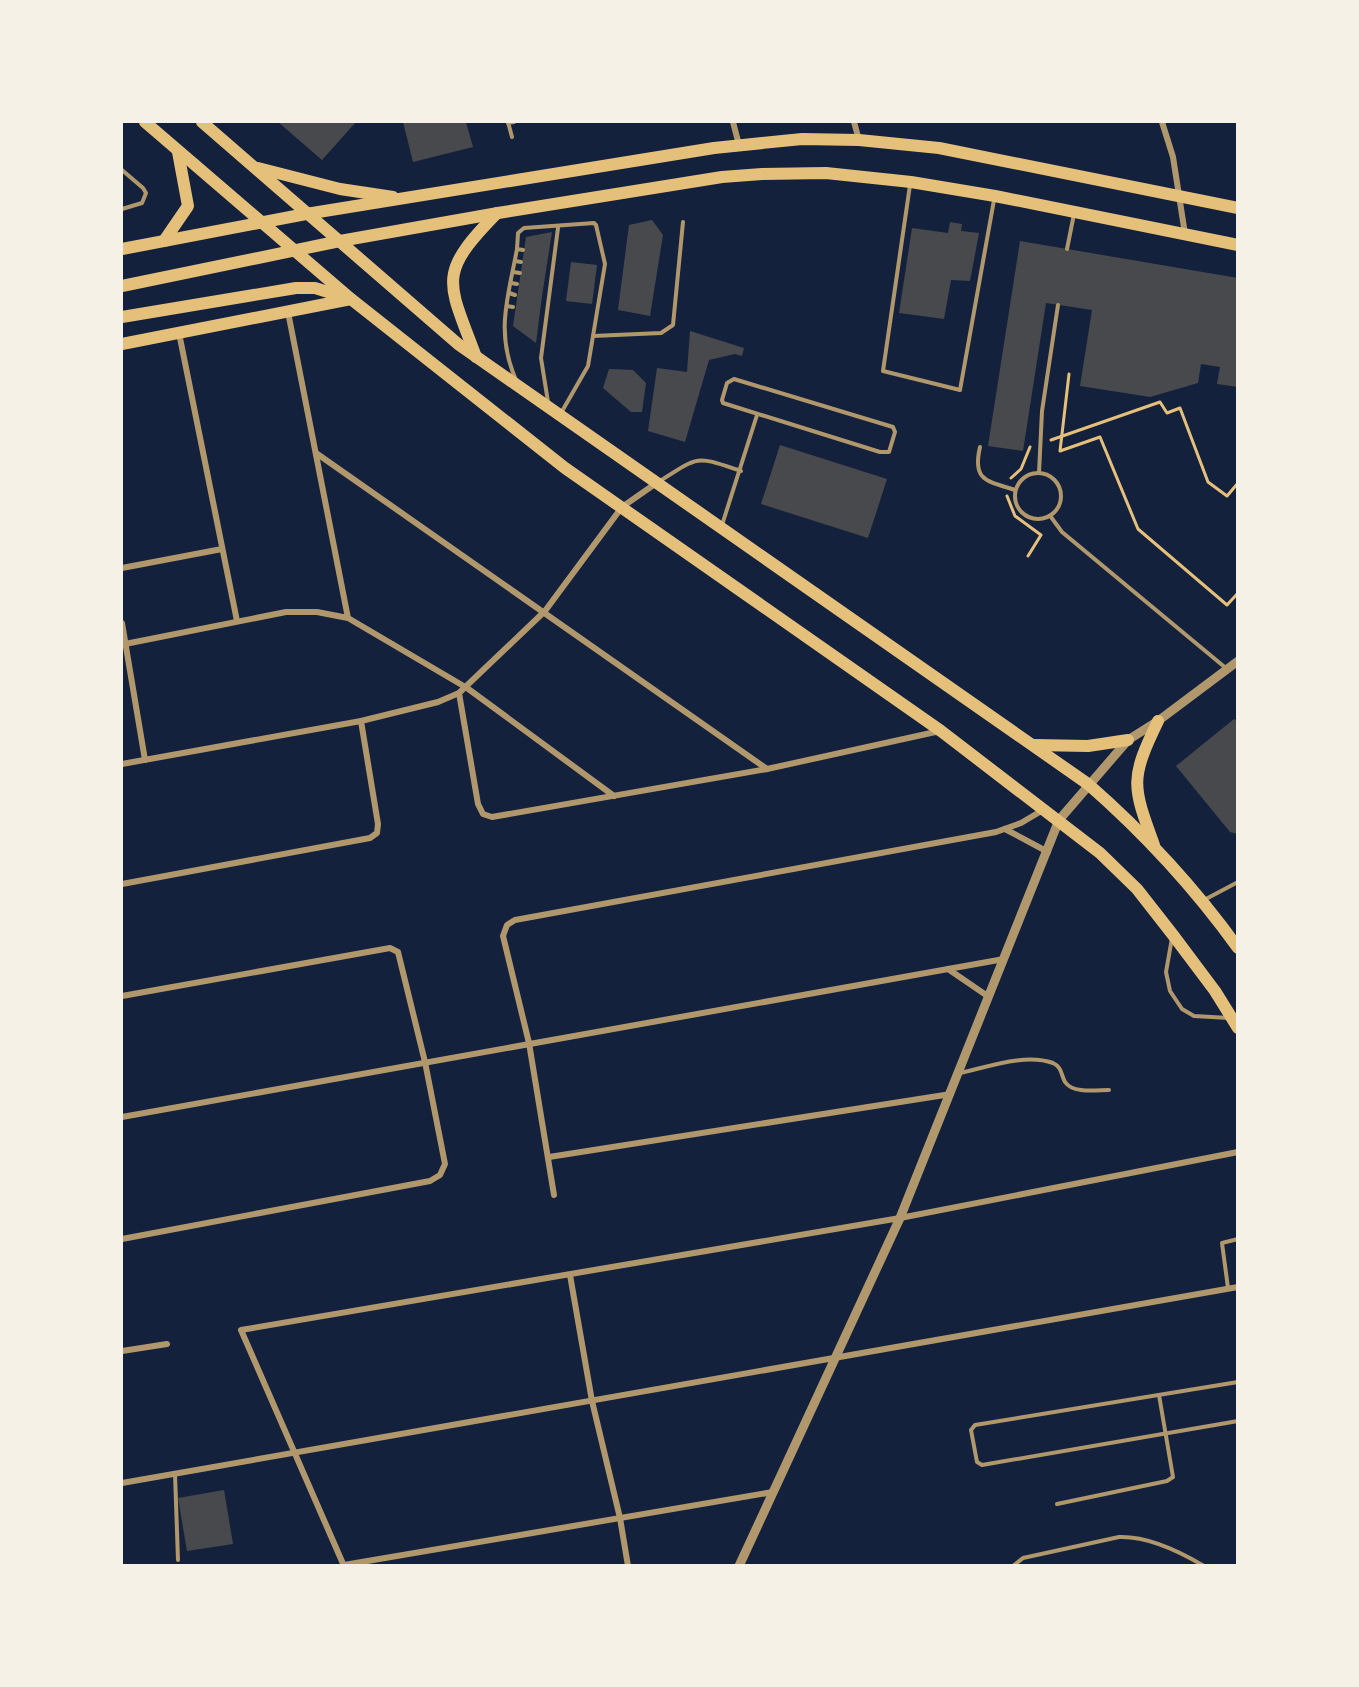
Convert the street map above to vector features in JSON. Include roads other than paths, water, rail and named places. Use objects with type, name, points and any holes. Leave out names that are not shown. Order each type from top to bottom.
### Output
[{"type":"main road","points":[[145,122],[351,299],[565,468],[941,731],[1059,820],[1137,889],[1215,991],[1234,1023]]},
{"type":"main road","points":[[202,122],[419,312],[477,357],[655,484],[1088,784],[1156,848],[1203,900],[1238,948]]},
{"type":"main road","points":[[122,249],[306,214],[739,145],[802,139],[859,140],[939,148],[1238,208]]},
{"type":"main road","points":[[164,241],[188,206],[178,152]]},
{"type":"main road","points":[[253,167],[340,189],[406,199]]},
{"type":"main road","points":[[122,286],[340,241],[498,213],[722,177],[762,174],[826,173],[911,182],[995,196],[1238,245]]},
{"type":"main road","points":[[477,357],[457,307],[452,277],[455,264],[462,251],[498,213]]},
{"type":"main road","points":[[122,317],[296,288],[315,288],[351,299]]},
{"type":"main road","points":[[122,345],[351,299]]},
{"type":"main road","points":[[1156,848],[1140,807],[1136,785],[1139,761],[1158,721]]},
{"type":"main road","points":[[1031,744],[1088,746],[1128,740]]},
{"type":"street","points":[[733,122],[739,145]]},
{"type":"street","points":[[854,122],[859,140]]},
{"type":"street","points":[[1162,122],[1173,157],[1185,234]]},
{"type":"street","points":[[288,312],[348,618]]},
{"type":"street","points":[[178,332],[237,621]]},
{"type":"street","points":[[316,453],[766,769]]},
{"type":"street","points":[[122,764],[361,721],[438,702],[459,693],[467,688],[544,611],[622,507],[655,484]]},
{"type":"street","points":[[122,568],[222,549]]},
{"type":"street","points":[[125,644],[286,612],[317,612],[348,618],[467,688],[614,796]]},
{"type":"street","points":[[122,623],[145,760]]},
{"type":"street","points":[[739,1566],[900,1218],[1006,958],[1059,820],[1128,740],[1158,721],[1238,661]]},
{"type":"street","points":[[459,693],[478,804],[483,814],[492,817],[766,769],[941,731]]},
{"type":"street","points":[[122,884],[370,838],[377,833],[378,824],[361,721]]},
{"type":"street","points":[[554,1195],[529,1044],[503,936],[507,926],[515,920],[1005,829],[1022,823],[1043,810]]},
{"type":"street","points":[[1005,829],[1048,852]]},
{"type":"street","points":[[122,996],[390,948],[398,952],[425,1062],[445,1164],[440,1175],[430,1181],[122,1239]]},
{"type":"street","points":[[122,1117],[1006,958]]},
{"type":"street","points":[[948,969],[990,998]]},
{"type":"street","points":[[549,1157],[951,1094]]},
{"type":"street","points":[[773,1492],[344,1565],[241,1330],[900,1218],[1238,1152]]},
{"type":"street","points":[[570,1275],[592,1401],[620,1518],[628,1566]]},
{"type":"street","points":[[122,1483],[1238,1287]]},
{"type":"street","points":[[122,1351],[167,1344]]},
{"type":"lane","points":[[512,137],[508,122],[514,122]]},
{"type":"lane","points":[[122,170],[146,193],[142,203],[122,209]]},
{"type":"lane","points":[[911,182],[883,371],[960,390],[995,196]]},
{"type":"lane","points":[[1067,249],[1074,213]]},
{"type":"lane","points":[[593,336],[669,331],[673,325],[683,222]]},
{"type":"lane","points":[[519,387],[506,355],[503,329],[508,318],[507,306],[521,229],[558,228],[594,223],[597,225],[605,264],[588,366],[555,413]]},
{"type":"lane","points":[[555,413],[542,370],[544,312],[558,228]]},
{"type":"lane","points":[[517,249],[524,250]]},
{"type":"lane","points":[[515,261],[521,262]]},
{"type":"lane","points":[[513,272],[520,273]]},
{"type":"lane","points":[[511,283],[517,284]]},
{"type":"lane","points":[[509,293],[515,295]]},
{"type":"lane","points":[[1039,473],[1042,411],[1058,305]]},
{"type":"lane","points":[[507,306],[513,307]]},
{"type":"lane","points":[[730,380],[893,427],[896,432],[889,452],[886,454],[757,415],[723,403],[722,400],[730,380]]},
{"type":"lane","points":[[721,529],[757,415]]},
{"type":"lane","points":[[980,447],[977,469],[979,474],[990,482],[1015,490]]},
{"type":"lane","points":[[655,484],[683,465],[703,459],[741,471]]},
{"type":"lane","points":[[1039,473],[1050,476],[1061,488],[1060,504],[1051,516],[1041,520],[1024,515],[1015,502],[1015,490],[1026,476],[1039,473]]},
{"type":"lane","points":[[1051,516],[1062,532],[1227,669]]},
{"type":"lane","points":[[1203,900],[1238,882]]},
{"type":"lane","points":[[1173,934],[1166,972],[1170,991],[1182,1009],[1194,1016],[1234,1023]]},
{"type":"lane","points":[[959,1073],[1029,1059],[1055,1064],[1062,1071],[1066,1083],[1075,1090],[1109,1090]]},
{"type":"lane","points":[[1228,1289],[1222,1243],[1238,1239]]},
{"type":"lane","points":[[1238,1382],[972,1426],[977,1462],[982,1465],[1238,1421]]},
{"type":"lane","points":[[1057,1504],[1173,1478],[1159,1395]]},
{"type":"lane","points":[[175,1474],[178,1560]]},
{"type":"lane","points":[[1012,1566],[1023,1558],[1132,1536],[1144,1538],[1204,1566]]}]
